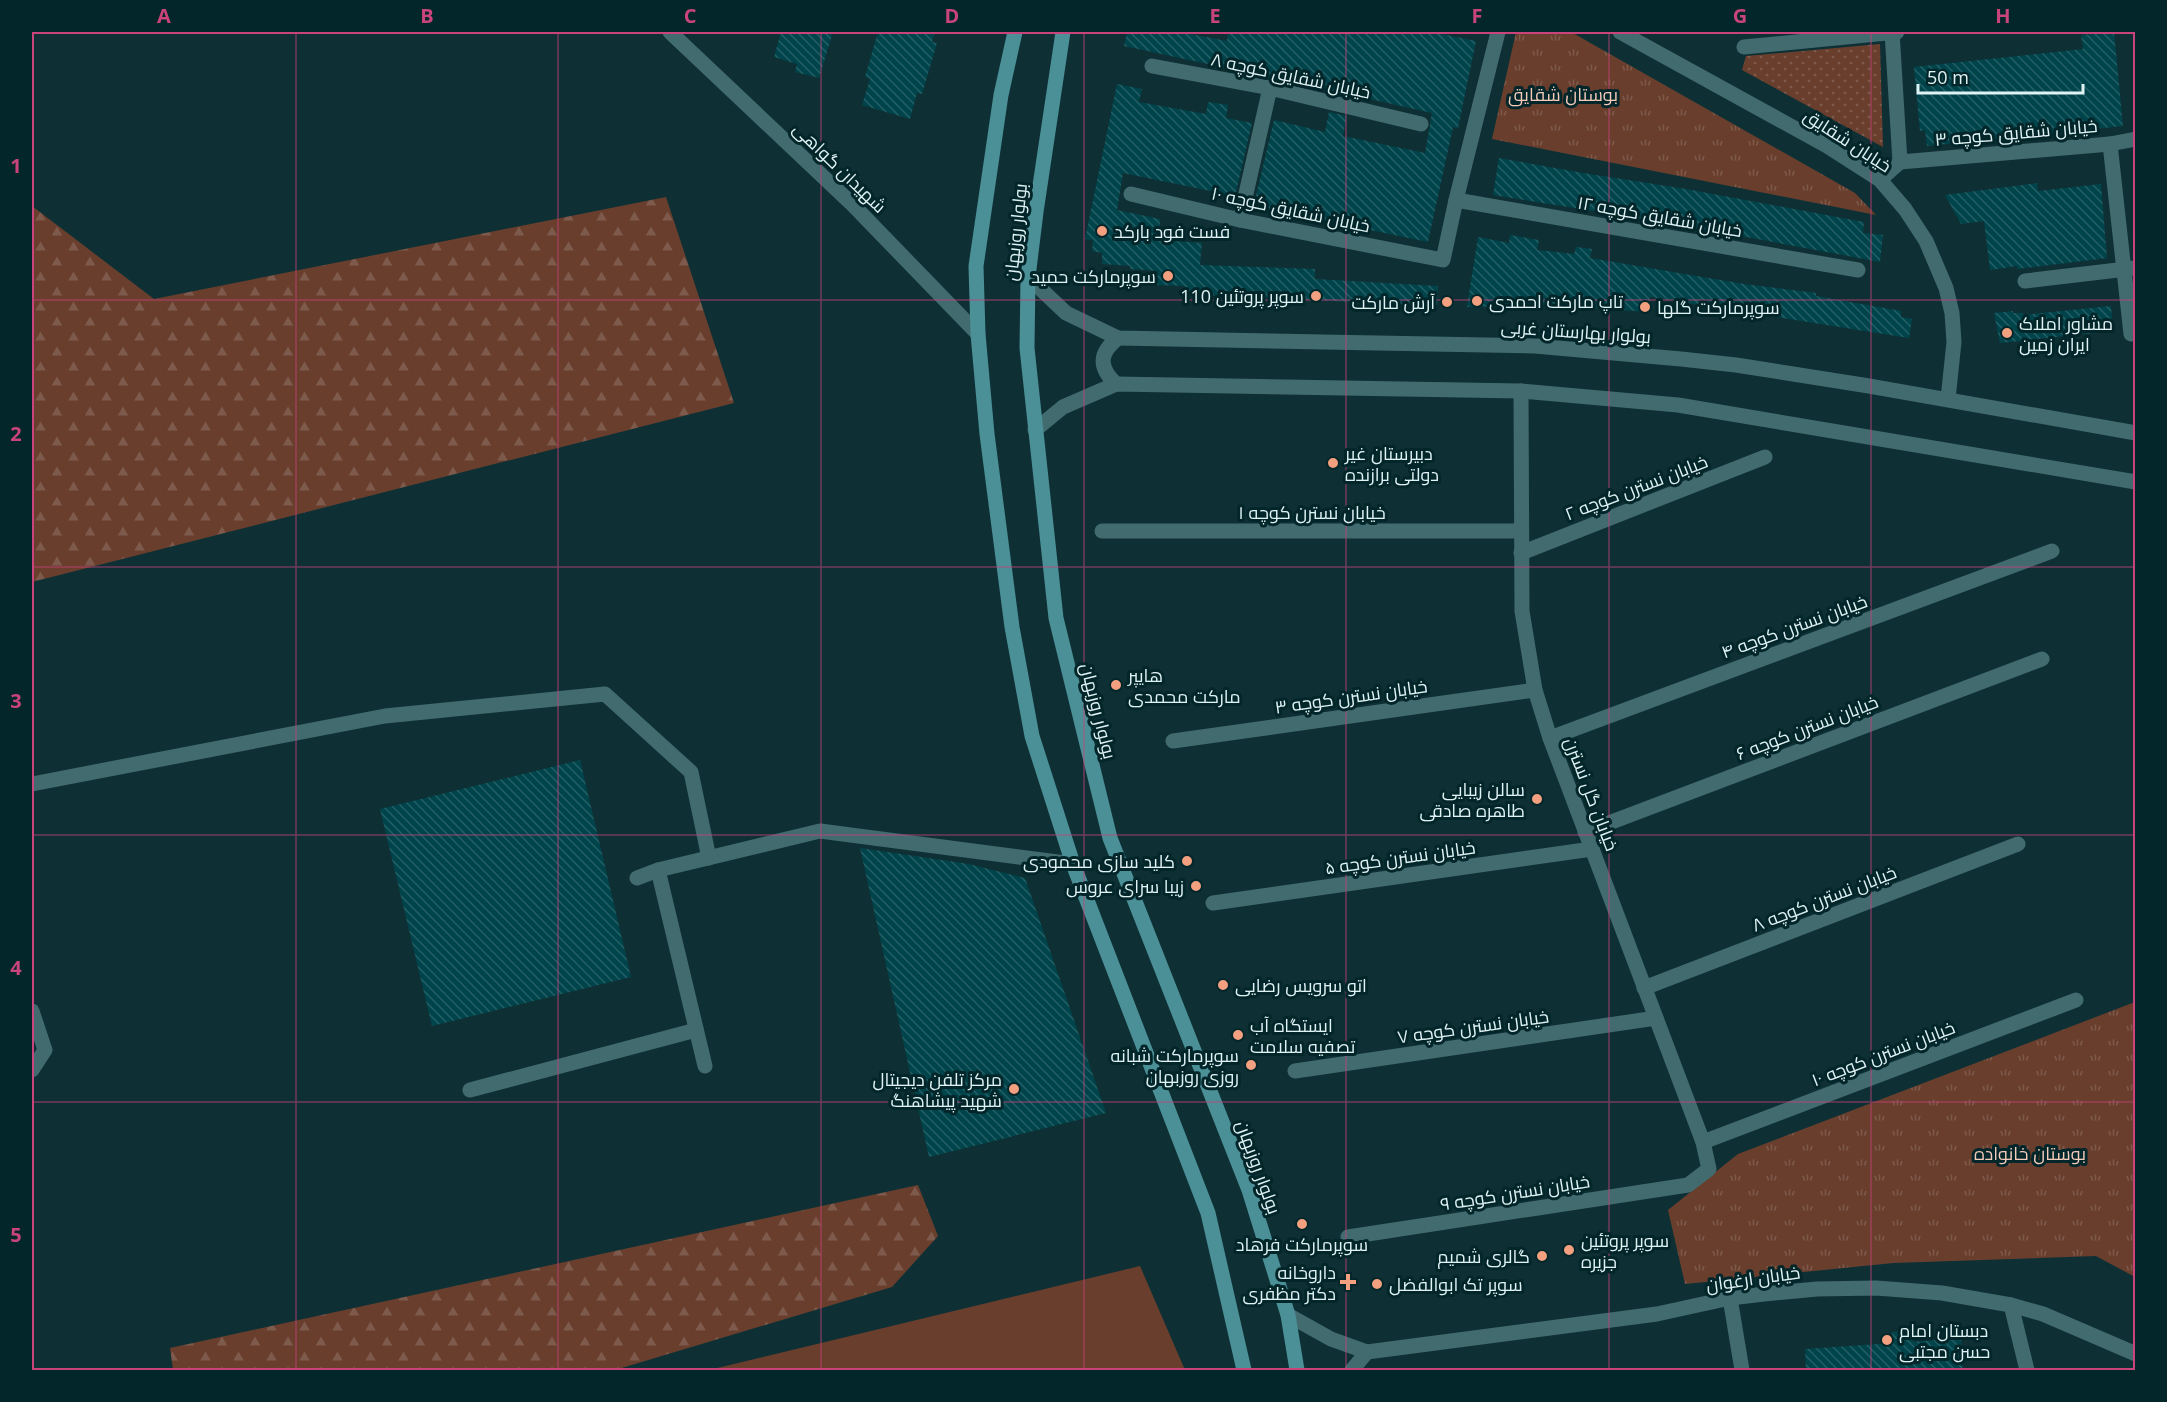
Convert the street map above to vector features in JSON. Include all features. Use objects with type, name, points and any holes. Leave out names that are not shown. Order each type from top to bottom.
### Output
[{"type":"main road","name":"بولوار روزبهان","points":[[1015,32],[1001,95],[976,266],[978,334],[992,486],[1012,627],[1032,736],[1073,864],[1208,1213],[1244,1371]]},
{"type":"main road","name":"بولوار روزبهان","points":[[1064,32],[1037,200],[1028,277],[1027,348],[1056,618],[1110,838],[1249,1190],[1288,1315],[1297,1371]]},
{"type":"street","name":"شهیدان گواهی","points":[[670,32],[852,204],[978,334]]},
{"type":"street","points":[[1456,200],[1498,32]]},
{"type":"street","name":"خیابان شقایق","points":[[1620,32],[1827,146],[1880,180],[1905,209],[1926,241],[1946,288],[1952,313],[1954,342],[1948,399]]},
{"type":"street","points":[[1880,180],[1900,162],[1892,32]]},
{"type":"street","points":[[1744,46],[1897,32]]},
{"type":"street","name":"خیابان شقایق کوچه ۸","points":[[1152,66],[1270,88],[1421,124]]},
{"type":"street","points":[[1240,220],[1270,88]]},
{"type":"street","name":"خیابان شقایق کوچه ۳","points":[[1900,162],[2136,140]]},
{"type":"street","points":[[2110,144],[2130,269],[2131,334]]},
{"type":"street","name":"خیابان شقایق کوچه ۱۰","points":[[1131,194],[1240,220],[1443,260],[1456,200]]},
{"type":"street","name":"خیابان شقایق کوچه ۱۲","points":[[1456,200],[1858,270]]},
{"type":"street","points":[[2025,281],[2130,269]]},
{"type":"street","name":"بولوار بهارستان غربی","points":[[1028,277],[1066,313],[1118,338],[1535,346],[1736,365],[1948,399],[2136,433]]},
{"type":"street","points":[[1116,384],[1106,374],[1102,360],[1107,347],[1118,338]]},
{"type":"street","points":[[1035,430],[1063,407],[1116,384],[1521,391],[1678,405],[2136,482]]},
{"type":"street","name":"خیابان گل نسترن","points":[[1521,391],[1522,611],[1535,690],[1550,738],[1703,1142],[1708,1168],[1688,1185]]},
{"type":"street","name":"خیابان نسترن کوچه ۲","points":[[1521,553],[1765,457]]},
{"type":"street","name":"خیابان نسترن کوچه ۱","points":[[1102,531],[1521,531]]},
{"type":"street","name":"خیابان نسترن کوچه ۴","points":[[1550,738],[2052,551]]},
{"type":"street","name":"خیابان نسترن کوچه ۶","points":[[1585,832],[2042,659]]},
{"type":"street","name":"خیابان نسترن کوچه ۳","points":[[1173,741],[1535,690]]},
{"type":"street","points":[[32,784],[385,716],[605,694],[691,772],[710,858]]},
{"type":"street","points":[[637,878],[658,870],[820,831],[1073,864]]},
{"type":"street","name":"خیابان نسترن کوچه ۸","points":[[1644,988],[2018,844]]},
{"type":"street","name":"خیابان نسترن کوچه ۵","points":[[1213,903],[1592,849]]},
{"type":"street","points":[[658,870],[705,1066]]},
{"type":"street","name":"خیابان نسترن کوچه ۱۰","points":[[1703,1142],[2076,1000]]},
{"type":"street","points":[[32,1011],[45,1050],[32,1070]]},
{"type":"street","name":"خیابان نسترن کوچه ۷","points":[[1295,1071],[1656,1018]]},
{"type":"street","points":[[470,1090],[696,1030]]},
{"type":"street","name":"خیابان نسترن کوچه ۹","points":[[1348,1238],[1688,1185]]},
{"type":"street","name":"خیابان ارغوان","points":[[1367,1352],[1657,1314],[1730,1298],[1817,1289],[1876,1288],[1942,1293],[2011,1305],[2043,1314],[2136,1354]]},
{"type":"street","points":[[1730,1298],[1742,1371]]},
{"type":"street","points":[[2011,1305],[2027,1371]]},
{"type":"street","points":[[1288,1315],[1331,1339],[1367,1352],[1352,1371]]},
{"type":"green space","name":"بوستان شقایق","points":[[1516,32],[1571,32],[1855,193],[1876,215],[1492,139]]},
{"type":"green space","points":[[1880,44],[1883,147],[1742,70],[1746,56]]},
{"type":"green space","points":[[666,197],[734,403],[32,582],[32,206],[154,299]]},
{"type":"green space","name":"بوستان خانواده","points":[[2135,1002],[2135,1277],[2096,1256],[1893,1263],[1685,1284],[1668,1210],[1738,1154]]},
{"type":"green space","points":[[918,1185],[938,1236],[892,1287],[615,1370],[173,1370],[170,1348]]},
{"type":"green space","points":[[1140,1266],[1185,1370],[709,1370]]},
{"type":"building","points":[[781,32],[833,32],[819,78],[795,72],[797,64],[774,57]]},
{"type":"building","points":[[878,32],[935,32],[932,42],[937,43],[922,94],[917,93],[910,119],[862,105],[870,79],[865,77]]},
{"type":"building","points":[[1127,32],[1180,32],[1227,41],[1228,32],[1432,32],[1476,41],[1458,128],[1453,127],[1428,242],[1255,206],[1255,200],[1274,120],[1325,132],[1329,112],[1347,116],[1343,136],[1425,153],[1432,113],[1352,95],[1352,98],[1333,93],[1334,91],[1124,46]]},
{"type":"building","points":[[2114,32],[2123,126],[1927,146],[1925,130],[1920,131],[1914,67],[2083,49],[2081,35]]},
{"type":"building","points":[[1117,84],[1142,89],[1139,102],[1206,114],[1208,102],[1228,105],[1226,118],[1252,123],[1235,196],[1123,173],[1117,210],[1160,219],[1159,240],[1202,243],[1200,265],[1315,269],[1315,279],[1438,286],[1437,306],[1184,294],[1184,286],[1157,285],[1158,271],[1102,264],[1102,253],[1092,251],[1093,240],[1085,239]]},
{"type":"building","points":[[1499,158],[1864,222],[1863,233],[1883,235],[1880,262],[1688,226],[1493,195]]},
{"type":"building","points":[[2037,183],[2038,191],[2101,184],[2107,258],[1990,270],[1984,221],[1961,224],[1945,195]]},
{"type":"building","points":[[1510,235],[1539,240],[1537,250],[1574,254],[1576,247],[1592,249],[1590,258],[1744,284],[1816,293],[1816,296],[1901,311],[1901,317],[1912,319],[1909,338],[1650,297],[1648,312],[1519,303],[1519,306],[1467,307],[1478,237],[1509,243]]},
{"type":"building","points":[[2111,306],[2113,331],[2000,343],[1994,313],[2013,311],[2013,313],[2023,313],[2023,315]]},
{"type":"building","points":[[580,760],[631,977],[432,1026],[380,809]]},
{"type":"building","points":[[860,848],[969,864],[1025,878],[1106,1113],[929,1157]]},
{"type":"building","points":[[1912,1330],[1913,1342],[1961,1338],[1963,1371],[1806,1371],[1805,1349],[1893,1343],[1892,1332]]},
{"type":"place","name":"فست فود بارکد","points":[[1102,231]]},
{"type":"place","name":"سوپرمارکت حمید","points":[[1168,276]]},
{"type":"place","name":"سوپر پروتئین 110","points":[[1316,296]]},
{"type":"place","name":"تاپ مارکت احمدی","points":[[1477,301]]},
{"type":"place","name":"آرش مارکت","points":[[1447,302]]},
{"type":"place","name":"سوپرمارکت گلها","points":[[1645,307]]},
{"type":"place","name":"مشاور املاک ایران زمین","points":[[2007,333]]},
{"type":"place","name":"دبیرستان غیر دولتی برازنده","points":[[1333,463]]},
{"type":"place","name":"هایپر مارکت محمدی","points":[[1116,685]]},
{"type":"place","name":"سالن زیبایی طاهره صادقی","points":[[1537,799]]},
{"type":"place","name":"کلید سازی محمودی","points":[[1187,861]]},
{"type":"place","name":"زیبا سرای عروس","points":[[1196,886]]},
{"type":"place","name":"اتو سرویس رضایی","points":[[1223,985]]},
{"type":"place","name":"ایستگاه آب تصفیه سلامت","points":[[1238,1035]]},
{"type":"place","name":"سوپرمارکت شبانه روزی روزبهان","points":[[1251,1065]]},
{"type":"place","name":"مرکز تلفن دیجیتال شهید پیشاهنگ","points":[[1014,1089]]},
{"type":"place","name":"سوپرمارکت فرهاد","points":[[1302,1224]]},
{"type":"place","name":"سوپر پروتئین جزیره","points":[[1569,1250]]},
{"type":"place","name":"گالری شمیم","points":[[1542,1256]]},
{"type":"place","name":"داروخانه دکتر مظفری","points":[[1348,1282]]},
{"type":"place","name":"سوپر تک ابوالفضل","points":[[1377,1284]]},
{"type":"place","name":"دبستان امام حسن مجتبی","points":[[1887,1340]]}]
